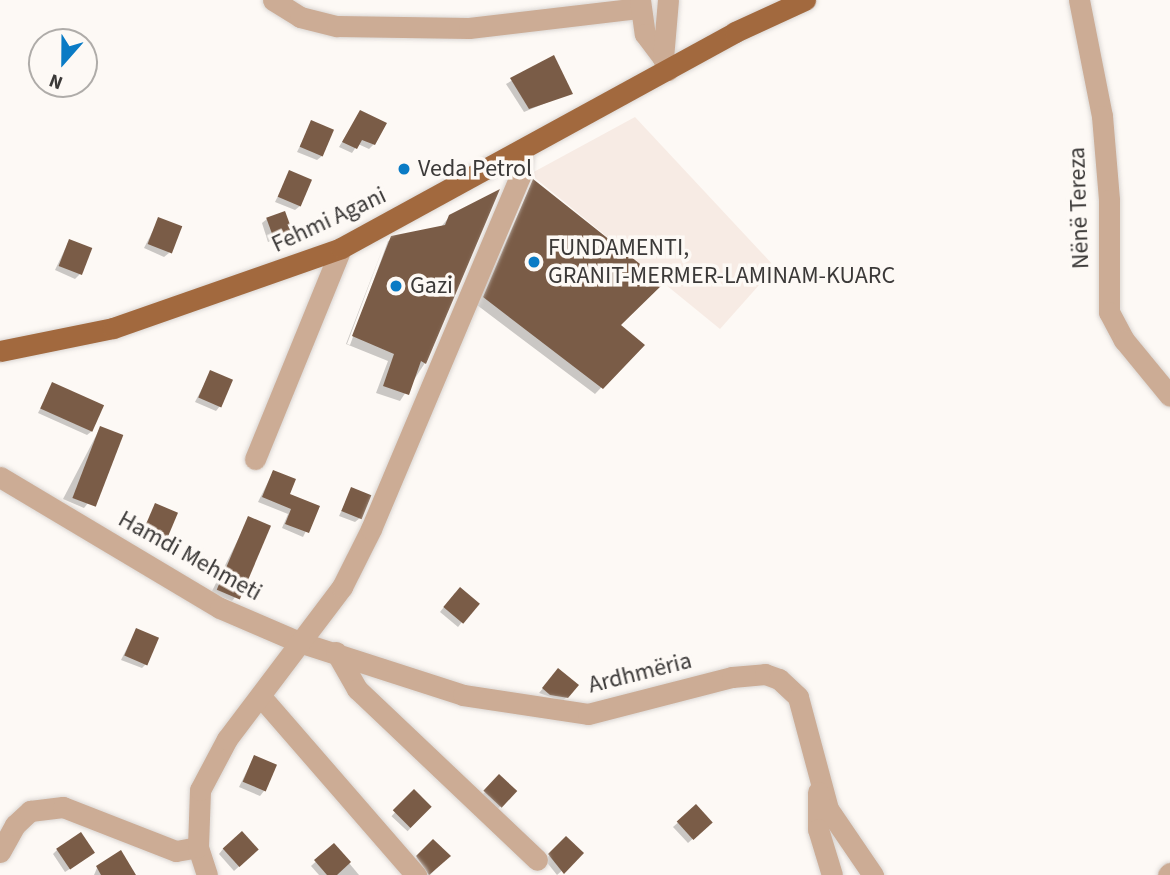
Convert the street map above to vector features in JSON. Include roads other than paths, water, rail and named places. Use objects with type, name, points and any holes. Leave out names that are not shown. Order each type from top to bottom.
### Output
[{"type":"main road","name":"Fehmi Agani","points":[[0,351],[113,328],[341,248],[523,151],[665,64],[805,0]]},
{"type":"street","points":[[273,0],[300,17],[337,26],[469,28],[558,9],[640,4],[645,34],[665,64]]},
{"type":"street","points":[[665,64],[668,0]]},
{"type":"street","name":"Nënë Tereza","points":[[1079,0],[1102,116],[1109,200],[1110,312],[1124,340],[1170,397]]},
{"type":"street","points":[[207,875],[198,847],[200,790],[227,739],[262,698],[299,642],[342,587],[371,529],[520,176],[523,151]]},
{"type":"street","points":[[255,459],[341,248]]},
{"type":"street","name":"Hamdi Mehmeti","points":[[0,477],[220,608],[299,642]]},
{"type":"street","name":"Ardhmëria","points":[[299,642],[463,695],[588,714],[732,677],[765,674],[779,679],[798,697],[828,808],[873,875]]},
{"type":"street","points":[[336,652],[357,689],[537,860]]},
{"type":"street","points":[[262,698],[416,875]]},
{"type":"street","points":[[818,765],[818,829],[832,875]]},
{"type":"street","points":[[0,852],[15,825],[30,811],[63,807],[176,852],[198,847]]},
{"type":"place","name":"Veda Petrol","points":[[404,169]]},
{"type":"place","name":"FUNDAMENTI, GRANIT-MERMER-LAMINAM-KUARC","points":[[534,262]]},
{"type":"place","name":"Gazi","points":[[396,286]]}]
